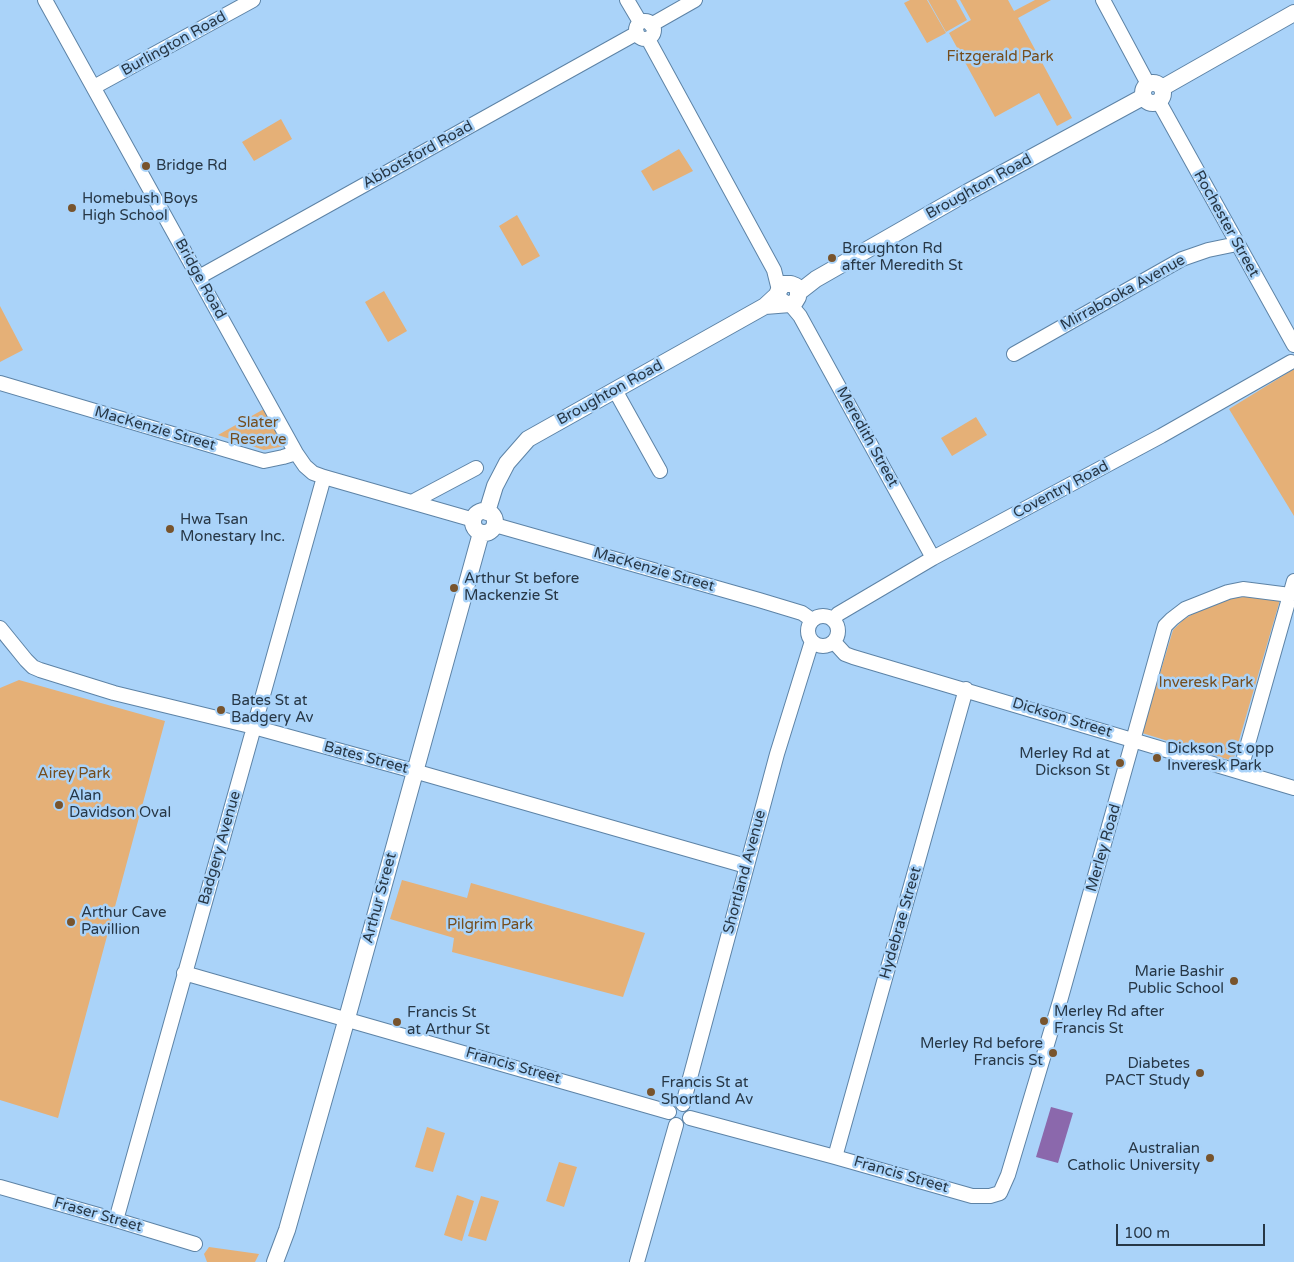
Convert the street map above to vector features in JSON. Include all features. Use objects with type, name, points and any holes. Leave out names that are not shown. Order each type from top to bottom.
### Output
[{"type":"main road","name":"Broughton Road","points":[[484,522],[496,486],[507,462],[528,439],[578,410],[616,392],[766,306],[790,296],[816,279],[968,192],[1153,93],[1294,13]]},
{"type":"main road","name":"Arthur Street","points":[[275,1262],[287,1230],[347,1018],[484,522]]},
{"type":"street","name":"Bridge Road","points":[[45,0],[296,453]]},
{"type":"street","name":"Burlington Road","points":[[94,88],[253,0]]},
{"type":"street","name":"Meredith Street","points":[[627,0],[933,558]]},
{"type":"street","name":"Abbotsford Road","points":[[199,278],[695,0]]},
{"type":"street","name":"Rochester Street","points":[[1103,0],[1294,347]]},
{"type":"street","name":"Mirrabooka Avenue","points":[[1014,354],[1182,260],[1208,250],[1237,244]]},
{"type":"street","points":[[1292,364],[1290,354],[1294,347]]},
{"type":"street","name":"Coventry Road","points":[[833,620],[838,614],[933,558],[1292,364]]},
{"type":"street","name":"MacKenzie Street","points":[[0,384],[264,460],[296,453],[309,470],[324,477],[759,600],[802,613],[812,620]]},
{"type":"street","points":[[616,392],[660,471]]},
{"type":"street","points":[[412,502],[476,468]]},
{"type":"street","name":"Badgery Avenue","points":[[116,1220],[324,477]]},
{"type":"street","points":[[1240,772],[1292,588]]},
{"type":"street","name":"Merley Road","points":[[996,1195],[1003,1189],[1008,1176],[1060,1001],[1165,626],[1185,609],[1228,592],[1243,589],[1292,588]]},
{"type":"street","points":[[818,616],[828,617],[833,620],[838,629],[838,636],[828,647],[818,646],[808,637],[808,630],[812,620],[818,616]]},
{"type":"street","name":"Bates Street","points":[[0,628],[26,660],[40,670],[114,693],[254,727],[746,866]]},
{"type":"street","name":"Shortland Avenue","points":[[683,1104],[777,754],[812,641]]},
{"type":"street","name":"Dickson Street","points":[[834,642],[845,654],[853,657],[1294,788]]},
{"type":"street","name":"Hydebrae Street","points":[[835,1156],[966,690]]},
{"type":"street","name":"Francis Street","points":[[184,972],[669,1112]]},
{"type":"street","points":[[676,1104],[683,1104],[691,1111],[690,1118],[686,1124],[676,1125],[669,1118],[669,1112],[676,1104]]},
{"type":"street","name":"Francis Street","points":[[690,1118],[835,1156],[972,1196],[996,1195]]},
{"type":"street","points":[[637,1262],[676,1125]]},
{"type":"street","name":"Fraser Street","points":[[0,1187],[195,1244]]},
{"type":"green space","points":[[910,0],[927,0],[946,33],[927,43],[904,3]]},
{"type":"green space","points":[[928,0],[956,0],[967,20],[946,32]]},
{"type":"green space","name":"Fitzgerald Park","points":[[960,0],[1008,0],[1014,11],[1035,0],[1051,0],[1018,18],[1072,118],[1057,126],[1039,93],[995,117],[949,33],[971,20]]},
{"type":"green space","points":[[281,119],[292,139],[254,161],[242,142]]},
{"type":"green space","points":[[679,149],[693,171],[653,191],[641,171]]},
{"type":"green space","points":[[517,215],[540,256],[522,266],[499,226]]},
{"type":"green space","points":[[384,291],[407,331],[388,342],[365,302]]},
{"type":"green space","points":[[0,306],[23,350],[0,362]]},
{"type":"green space","points":[[1294,369],[1294,516],[1229,409]]},
{"type":"green space","name":"Slater Reserve","points":[[264,409],[285,446],[264,450],[218,435]]},
{"type":"green space","points":[[976,417],[987,435],[952,456],[941,438]]},
{"type":"green space","name":"Inveresk Park","points":[[1257,596],[1280,600],[1233,761],[1142,733],[1173,630],[1183,620],[1204,607],[1231,598]]},
{"type":"green space","name":"Airey Park","points":[[19,680],[165,721],[58,1118],[0,1100],[0,688]]},
{"type":"green space","name":"Pilgrim Park","points":[[402,880],[467,898],[471,883],[645,933],[623,997],[452,952],[454,938],[390,919]]},
{"type":"green space","points":[[427,1127],[445,1133],[433,1172],[415,1167]]},
{"type":"green space","points":[[559,1162],[577,1167],[564,1207],[546,1201]]},
{"type":"green space","points":[[457,1195],[474,1201],[462,1241],[444,1235]]},
{"type":"green space","points":[[481,1196],[499,1201],[486,1241],[468,1236]]},
{"type":"green space","points":[[209,1247],[259,1254],[255,1262],[207,1262],[204,1254]]},
{"type":"shaded area","points":[[1051,1107],[1073,1113],[1058,1163],[1036,1157]]},
{"type":"place","name":"Bridge Rd","points":[[146,166]]},
{"type":"place","name":"Homebush Boys High School","points":[[72,208]]},
{"type":"place","name":"Broughton Rd after Meredith St","points":[[832,258]]},
{"type":"place","name":"Hwa Tsan Monestary Inc.","points":[[170,529]]},
{"type":"place","name":"Arthur St before Mackenzie St","points":[[454,588]]},
{"type":"place","name":"Bates St at Badgery Av","points":[[221,710]]},
{"type":"place","name":"Dickson St opp Inveresk Park","points":[[1157,758]]},
{"type":"place","name":"Merley Rd at Dickson St","points":[[1120,763]]},
{"type":"place","name":"Alan Davidson Oval","points":[[59,805]]},
{"type":"place","name":"Arthur Cave Pavillion","points":[[71,922]]},
{"type":"place","name":"Marie Bashir Public School","points":[[1234,981]]},
{"type":"place","name":"Merley Rd after Francis St","points":[[1044,1021]]},
{"type":"place","name":"Francis St at Arthur St","points":[[397,1022]]},
{"type":"place","name":"Merley Rd before Francis St","points":[[1053,1053]]},
{"type":"place","name":"Diabetes PACT Study","points":[[1200,1073]]},
{"type":"place","name":"Francis St at Shortland Av","points":[[651,1092]]},
{"type":"place","name":"Australian Catholic University","points":[[1210,1158]]}]
